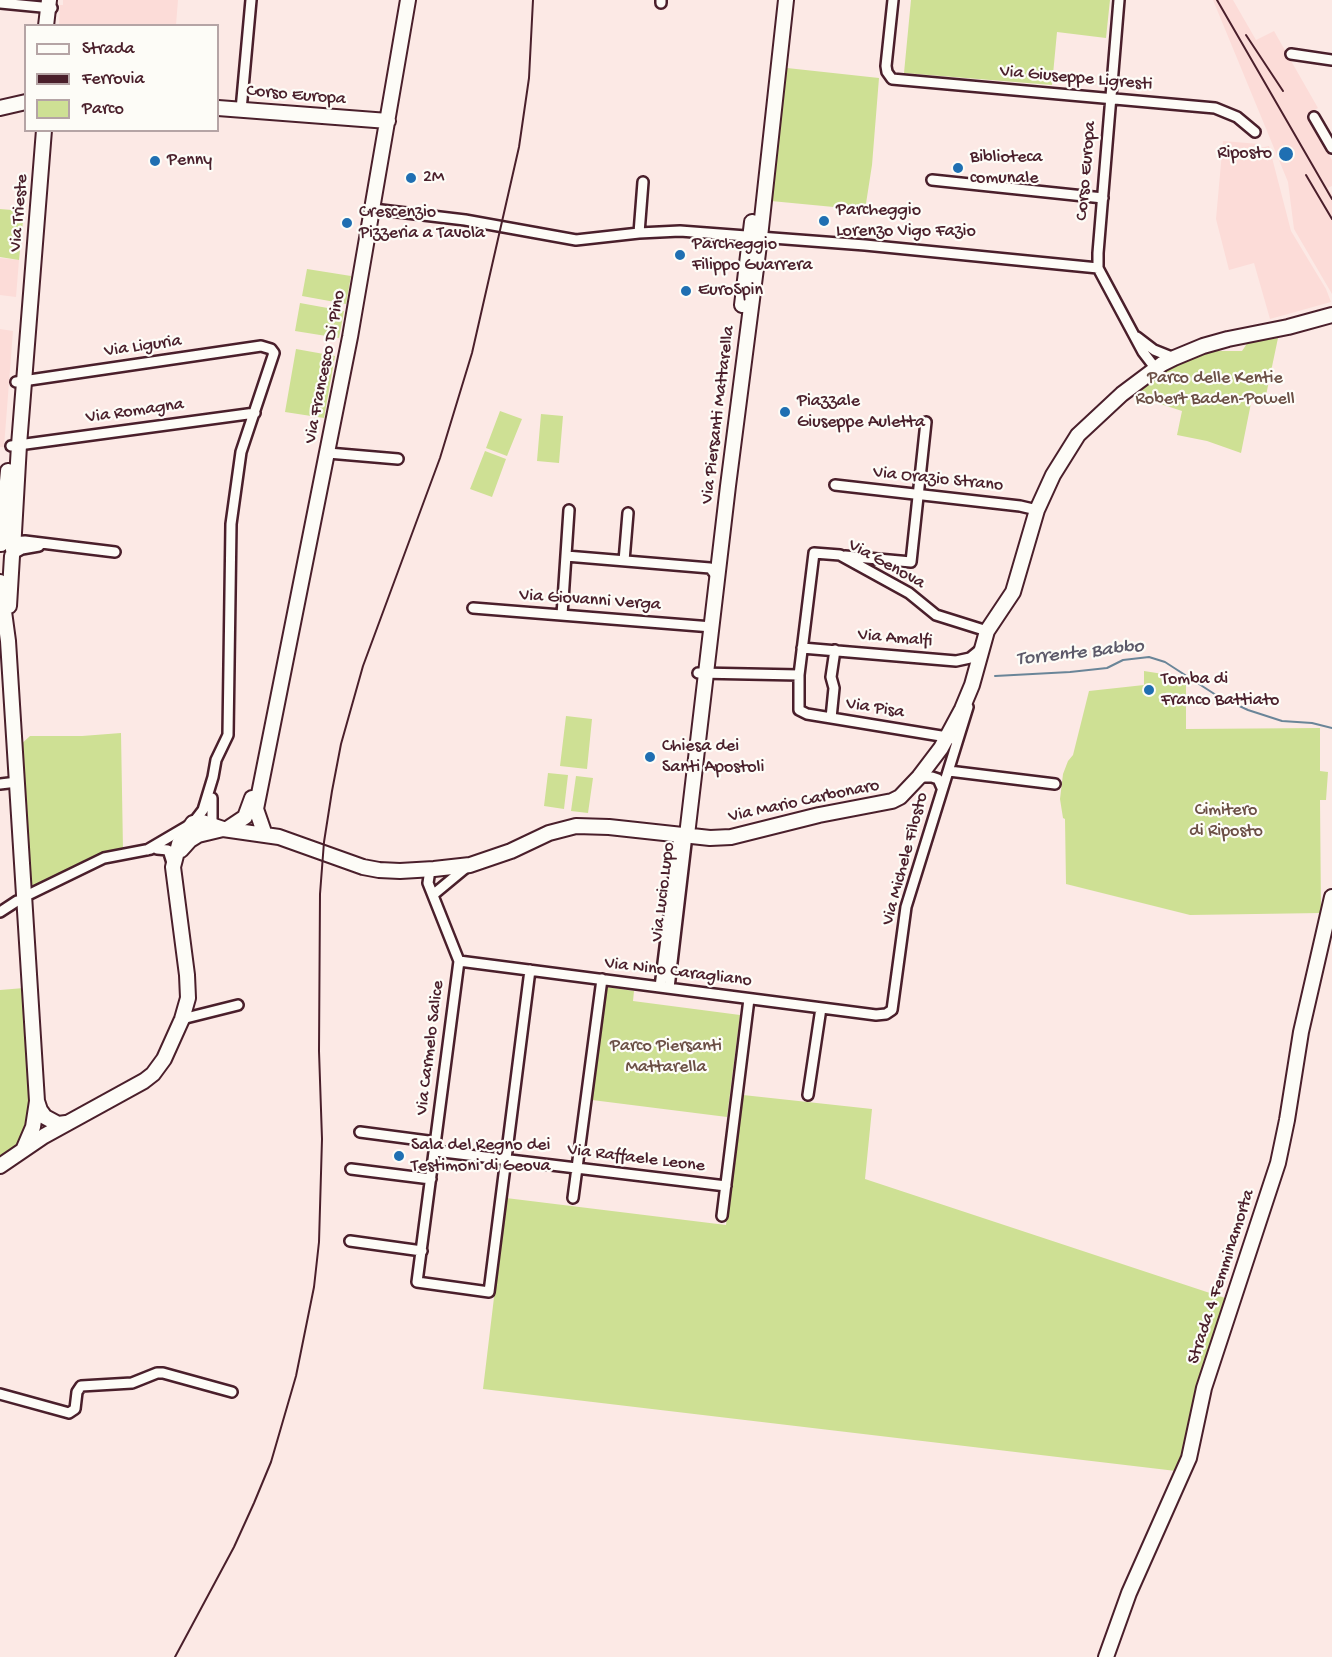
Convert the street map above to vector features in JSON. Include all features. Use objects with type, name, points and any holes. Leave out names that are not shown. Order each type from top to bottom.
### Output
[{"type":"street","points":[[241,110],[251,0]]},
{"type":"street","name":"Via Francesco Di Pino","points":[[248,831],[255,822],[252,814],[328,453],[408,0]]},
{"type":"street","name":"Via Piersanti Mattarella","points":[[708,626],[717,587],[780,0]]},
{"type":"street","name":"Via Piersanti Mattarella","points":[[683,834],[708,626],[710,568],[786,0]]},
{"type":"street","name":"Via Giuseppe Ligresti","points":[[893,0],[886,66],[889,75],[899,80],[1215,108],[1237,117],[1255,132]]},
{"type":"street","name":"Corso Europa","points":[[1098,268],[1119,0]]},
{"type":"street","points":[[0,3],[52,4]]},
{"type":"street","points":[[47,24],[52,4]]},
{"type":"street","points":[[52,4],[53,24]]},
{"type":"street","points":[[1291,54],[1332,60]]},
{"type":"street","points":[[0,108],[24,102]]},
{"type":"street","name":"Corso Europa","points":[[219,108],[388,121]]},
{"type":"street","points":[[0,115],[24,111]]},
{"type":"street","points":[[1314,117],[1328,132],[1332,148]]},
{"type":"street","name":"Via Trieste","points":[[20,381],[35,132]]},
{"type":"street","name":"Via Trieste","points":[[8,641],[6,546],[44,132]]},
{"type":"street","points":[[932,180],[1103,198]]},
{"type":"street","points":[[639,233],[643,182]]},
{"type":"street","points":[[373,208],[465,220],[576,240],[680,231],[1098,268],[1143,352],[1156,369]]},
{"type":"street","points":[[1288,327],[1332,315]]},
{"type":"street","points":[[1288,327],[1332,322]]},
{"type":"street","name":"Via Mario Carbonaro","points":[[193,823],[202,822],[217,829],[265,834],[363,867],[400,871],[432,870],[470,865],[511,851],[549,833],[576,826],[710,838],[731,837],[819,814],[882,804],[900,797],[952,740],[972,685],[987,631],[1013,592],[1037,510],[1053,475],[1078,435],[1122,394],[1174,358],[1228,339],[1288,327]]},
{"type":"street","points":[[1135,336],[1154,350],[1174,358]]},
{"type":"street","name":"Via Liguria","points":[[20,381],[266,346],[274,353],[255,413]]},
{"type":"street","points":[[217,829],[211,807],[216,760],[228,735],[231,524],[241,452],[255,413]]},
{"type":"street","name":"Via Romagna","points":[[15,445],[255,413]]},
{"type":"street","points":[[840,555],[911,562],[926,422]]},
{"type":"street","points":[[328,453],[398,459]]},
{"type":"street","name":"Via Orazio Strano","points":[[835,485],[1020,506],[1037,510]]},
{"type":"street","points":[[562,615],[569,510]]},
{"type":"street","points":[[624,561],[628,513]]},
{"type":"street","points":[[6,546],[50,545],[115,552]]},
{"type":"street","name":"Via Genova","points":[[799,711],[799,675],[814,553],[840,555],[909,593],[936,615],[987,631]]},
{"type":"street","points":[[566,556],[710,568],[715,574],[717,587]]},
{"type":"street","points":[[0,582],[8,641],[39,1116],[37,1133],[44,1136]]},
{"type":"street","name":"Via Giovanni Verga","points":[[473,608],[708,626]]},
{"type":"street","name":"Via Amalfi","points":[[802,648],[956,661],[970,658],[981,648]]},
{"type":"street","points":[[831,718],[834,688],[831,677],[835,650]]},
{"type":"street","points":[[702,673],[799,675]]},
{"type":"street","name":"Via Pisa","points":[[799,711],[952,740]]},
{"type":"street","name":"Via Michele Filosto","points":[[892,1010],[906,907],[949,771],[952,740]]},
{"type":"street","points":[[949,771],[1055,784]]},
{"type":"street","points":[[174,873],[182,844],[203,810],[213,777]]},
{"type":"street","points":[[919,777],[938,779],[942,788]]},
{"type":"street","points":[[0,783],[17,782]]},
{"type":"street","points":[[30,894],[104,858],[182,844],[198,835],[238,823],[252,814],[265,834]]},
{"type":"street","points":[[147,850],[193,823]]},
{"type":"street","name":"Via Lucio Lupo","points":[[664,987],[683,834]]},
{"type":"street","points":[[0,1166],[44,1136],[144,1081],[153,1074],[164,1059],[186,1008],[189,988],[174,873],[168,850],[157,849]]},
{"type":"street","points":[[434,891],[470,865]]},
{"type":"street","points":[[432,870],[439,872],[442,878],[434,891],[427,878],[432,870]]},
{"type":"street","points":[[400,871],[420,879],[434,891]]},
{"type":"street","name":"Via Carmelo Salice","points":[[434,891],[459,961],[417,1282],[489,1292],[506,1160]]},
{"type":"street","name":"Strada 4 Femminamorta","points":[[1106,1657],[1129,1593],[1189,1458],[1204,1388],[1278,1163],[1301,1032],[1332,897]]},
{"type":"street","points":[[0,912],[17,901]]},
{"type":"street","name":"Via Nino Caragliano","points":[[459,961],[881,1015],[892,1010]]},
{"type":"street","points":[[506,1160],[530,970]]},
{"type":"street","points":[[573,1198],[602,979]]},
{"type":"street","points":[[722,1216],[749,999]]},
{"type":"street","points":[[182,1019],[238,1005]]},
{"type":"street","points":[[808,1095],[821,1008]]},
{"type":"street","points":[[39,1116],[66,1124]]},
{"type":"street","points":[[21,1152],[28,1143],[39,1116]]},
{"type":"street","name":"Via Raffaele Leone","points":[[360,1132],[506,1160],[726,1186]]},
{"type":"street","points":[[351,1169],[431,1179]]},
{"type":"street","points":[[350,1241],[422,1251]]},
{"type":"street","points":[[0,1394],[69,1413],[75,1408],[77,1392],[81,1386],[132,1383],[157,1373],[232,1392]]},
{"type":"shaded area","points":[[63,0],[178,0],[176,24],[59,24],[60,5],[63,5]]},
{"type":"shaded area","points":[[1213,0],[1233,0],[1256,40],[1274,31],[1318,108],[1306,115],[1332,160],[1332,186],[1328,188],[1332,195],[1332,294],[1294,229],[1288,182]]},
{"type":"shaded area","points":[[1223,141],[1259,144],[1260,148],[1269,146],[1291,231],[1326,289],[1331,302],[1270,319],[1254,263],[1229,270],[1216,219]]},
{"type":"shaded area","points":[[0,258],[19,260],[16,297],[0,295]]},
{"type":"shaded area","points":[[0,329],[13,331],[4,447],[0,447]]},
{"type":"green space","points":[[911,0],[1110,0],[1106,38],[1057,32],[1052,85],[904,73]]},
{"type":"green space","points":[[787,68],[879,78],[872,165],[865,210],[771,201]]},
{"type":"green space","points":[[0,209],[24,211],[19,260],[0,257]]},
{"type":"green space","points":[[307,269],[351,276],[346,304],[302,296]]},
{"type":"green space","points":[[300,303],[344,311],[339,338],[295,331]]},
{"type":"green space","name":"Parco delle Kentie Robert Baden-Powell","points":[[1278,338],[1265,400],[1252,398],[1241,453],[1207,441],[1177,435],[1182,411],[1130,394],[1160,372],[1193,356],[1210,351],[1242,351],[1248,342]]},
{"type":"green space","points":[[296,349],[335,356],[324,418],[285,412]]},
{"type":"green space","points":[[500,411],[522,419],[507,456],[486,448]]},
{"type":"green space","points":[[541,414],[563,416],[559,463],[537,461]]},
{"type":"green space","points":[[485,451],[506,459],[492,497],[470,489]]},
{"type":"green space","name":"Cimitero di Riposto","points":[[1144,671],[1186,681],[1186,729],[1320,728],[1320,771],[1328,772],[1326,800],[1320,800],[1321,913],[1190,915],[1066,884],[1065,819],[1060,799],[1063,774],[1073,755],[1089,691],[1144,685]]},
{"type":"green space","points":[[566,716],[592,719],[587,769],[560,766]]},
{"type":"green space","points":[[121,733],[123,850],[87,860],[29,889],[18,747],[30,736]]},
{"type":"green space","points":[[548,773],[568,775],[564,809],[544,806]]},
{"type":"green space","points":[[576,776],[593,778],[588,813],[571,811]]},
{"type":"green space","name":"Parco Piersanti Mattarella","points":[[606,987],[634,991],[633,1001],[740,1015],[727,1117],[592,1100]]},
{"type":"green space","points":[[24,988],[32,1108],[22,1143],[0,1159],[0,990]]},
{"type":"green space","points":[[743,1095],[872,1109],[865,1179],[1225,1298],[1194,1417],[1176,1471],[483,1389],[506,1198],[726,1225]]},
{"type":"waterway","name":"Torrente Babbo","points":[[995,676],[1107,668],[1123,660],[1149,657],[1165,662],[1216,695],[1248,710],[1282,721],[1312,723],[1332,728]]},
{"type":"railway","points":[[175,1657],[234,1547],[254,1503],[271,1462],[296,1376],[314,1287],[319,1242],[322,1139],[319,1051],[320,894],[324,842],[332,791],[341,744],[363,666],[440,458],[472,353],[519,147],[529,78],[533,0]]},
{"type":"railway","points":[[1217,0],[1332,199]]},
{"type":"railway","points":[[1246,35],[1283,91]]},
{"type":"railway","points":[[1306,175],[1332,219]]},
{"type":"place","name":"Riposto","points":[[1286,154]]},
{"type":"place","name":"Penny","points":[[155,161]]},
{"type":"place","name":"Biblioteca comunale","points":[[958,168]]},
{"type":"place","name":"2M","points":[[411,178]]},
{"type":"place","name":"Parcheggio Lorenzo Vigo Fazio","points":[[824,221]]},
{"type":"place","name":"Crescenzio Pizzeria a Tavola","points":[[347,223]]},
{"type":"place","name":"Parcheggio Filippo Guarrera","points":[[680,255]]},
{"type":"place","name":"EuroSpin","points":[[686,291]]},
{"type":"place","name":"Piazzale Giuseppe Auletta","points":[[785,412]]},
{"type":"place","name":"Tomba di Franco Battiato","points":[[1149,690]]},
{"type":"place","name":"Chiesa dei Santi Apostoli","points":[[650,757]]},
{"type":"place","name":"Sala del Regno dei Testimoni di Geova","points":[[399,1156]]}]
